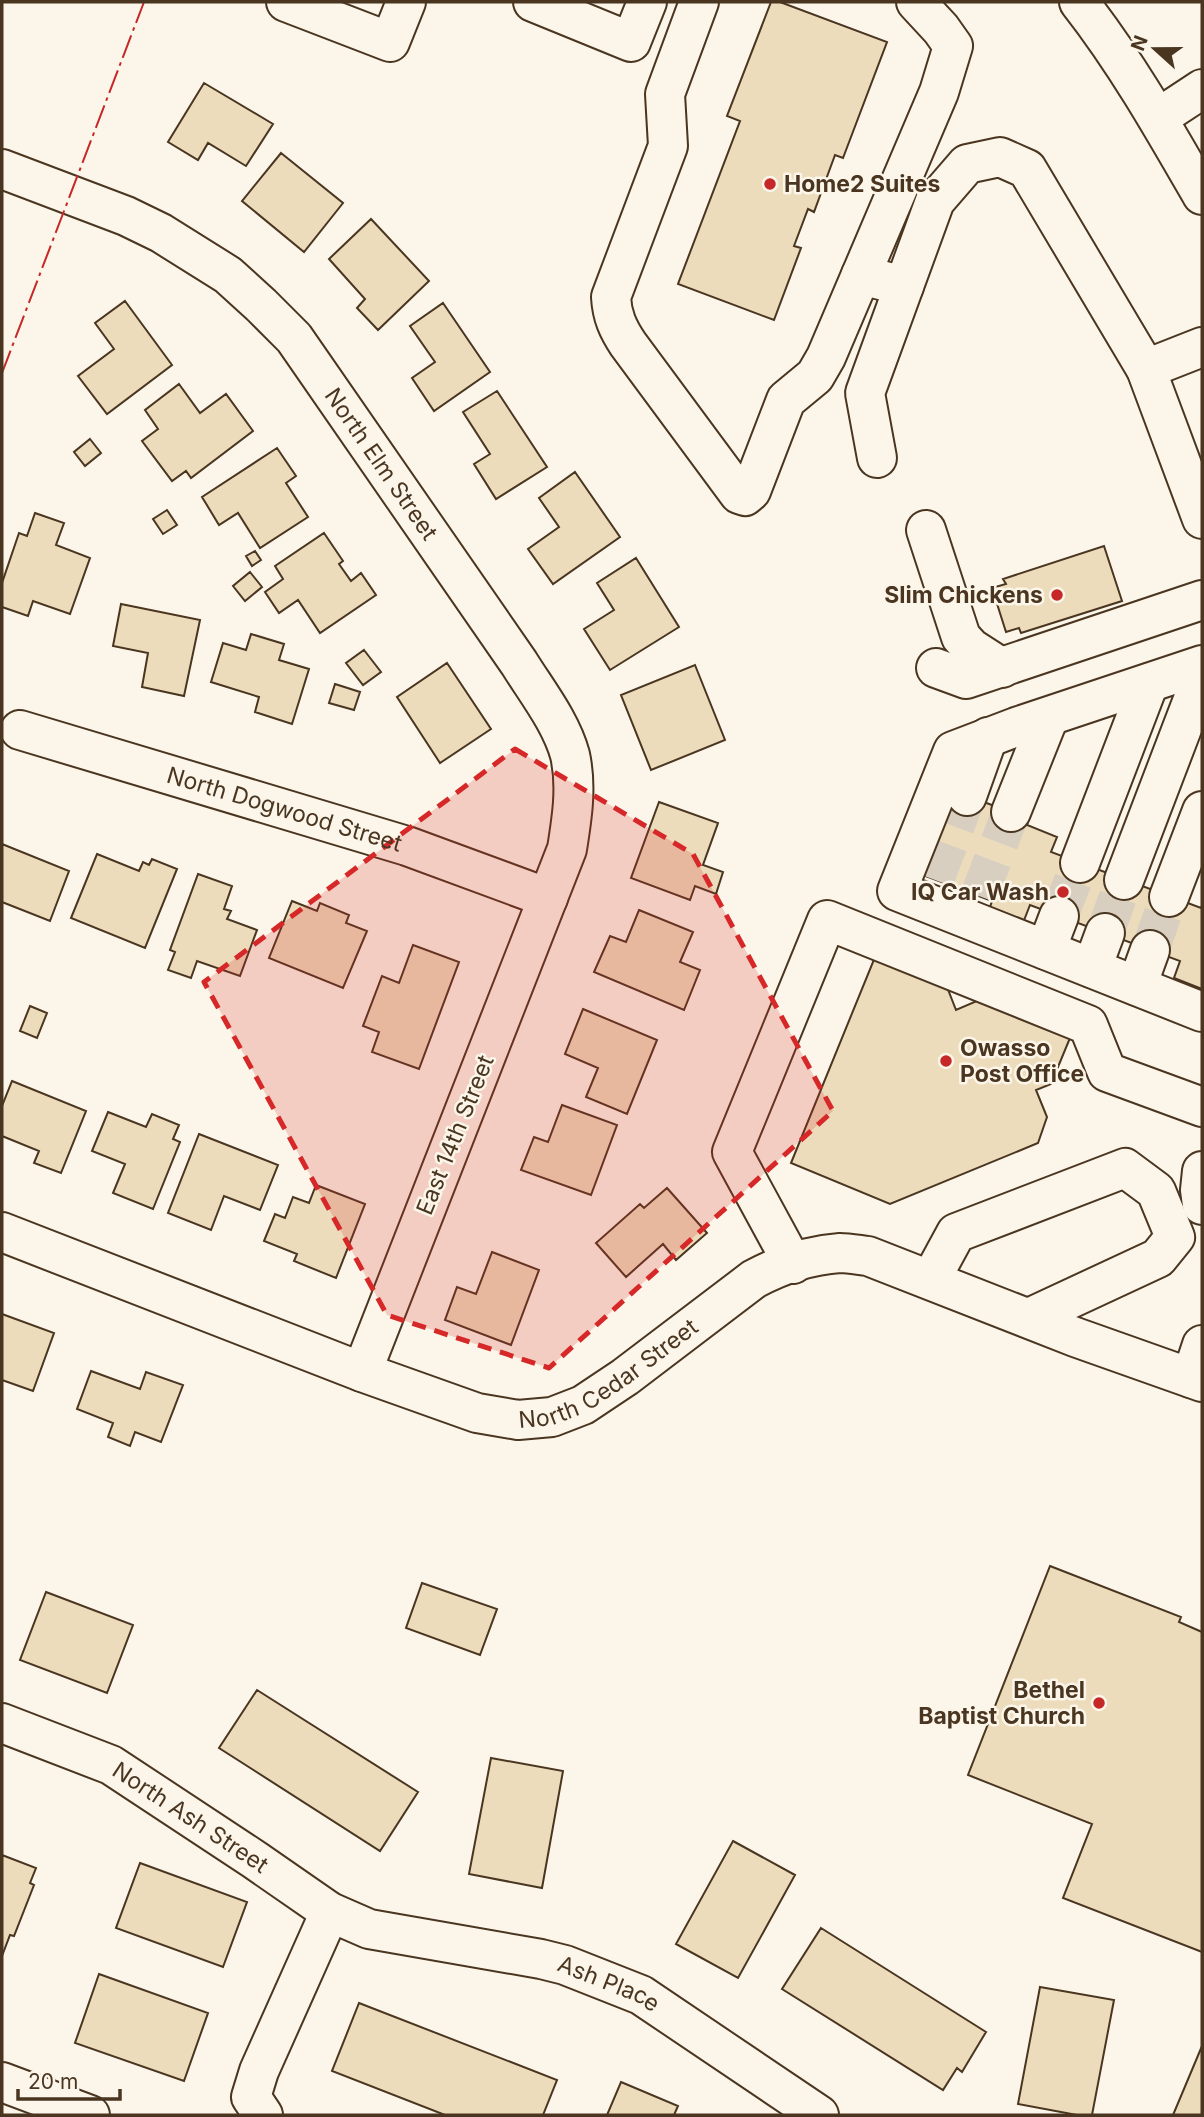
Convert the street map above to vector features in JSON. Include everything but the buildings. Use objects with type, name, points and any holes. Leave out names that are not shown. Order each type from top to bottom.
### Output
[{"type":"street","points":[[286,2],[390,42],[406,2]]},
{"type":"street","points":[[533,2],[631,42],[647,2]]},
{"type":"street","points":[[699,2],[665,94],[668,146],[611,297],[611,309],[617,327],[628,344],[739,494],[745,496],[751,491],[786,400],[815,376],[826,357],[939,92],[953,46],[942,29],[916,2]]},
{"type":"street","points":[[1079,2],[1099,27],[1158,118],[1202,195]]},
{"type":"street","points":[[1158,118],[1202,89]]},
{"type":"street","points":[[877,458],[865,393],[934,201],[967,164],[1000,157],[1027,169],[1146,369],[1202,519]]},
{"type":"street","name":"North Elm Street","points":[[2,169],[126,216],[161,233],[228,275],[294,338],[519,663],[554,718],[569,755],[574,788],[567,849],[548,898]]},
{"type":"street","points":[[861,275],[904,285]]},
{"type":"street","points":[[1146,369],[1202,347]]},
{"type":"street","points":[[926,530],[961,637],[971,648],[1002,667]]},
{"type":"street","points":[[936,668],[966,680],[1202,600]]},
{"type":"street","points":[[1170,678],[1017,727],[953,751],[897,891],[952,899],[1088,947],[1202,1012]]},
{"type":"street","points":[[1114,876],[1170,678]]},
{"type":"street","points":[[1114,876],[1170,678]]},
{"type":"street","points":[[1017,727],[988,804],[1017,727]]},
{"type":"street","name":"North Dogwood Street","points":[[20,730],[407,846],[548,898]]},
{"type":"street","points":[[1114,876],[1202,744]]},
{"type":"street","points":[[1114,876],[1202,811]]},
{"type":"street","name":"East 14th Street","points":[[362,1372],[548,898]]},
{"type":"street","points":[[793,1264],[732,1152],[827,920],[1088,1024],[1107,1072],[1202,1107]]},
{"type":"street","points":[[931,1279],[956,1233],[1125,1168],[1156,1191],[1175,1237],[1158,1258],[1030,1318]]},
{"type":"street","points":[[1202,1171],[1202,1205]]},
{"type":"street","name":"North Cedar Street","points":[[2,1233],[362,1372],[477,1413],[518,1419],[552,1417],[583,1405],[625,1377],[754,1279],[773,1269],[842,1253],[868,1256],[1075,1337],[1199,1368]]},
{"type":"street","name":"North Ash Street","points":[[2,1723],[111,1765],[331,1912],[369,1929]]},
{"type":"street","points":[[263,2115],[251,2097],[259,2071],[331,1912]]},
{"type":"street","name":"Ash Place","points":[[369,1929],[541,1959],[565,1965],[628,1990],[819,2115]]},
{"type":"street","points":[[2,2082],[90,2115]]},
{"type":"highlighted area","points":[[515,749],[693,854],[833,1111],[549,1368],[387,1315],[204,982]]},
{"type":"tunnel","points":[[935,880],[967,796]]},
{"type":"tunnel","points":[[979,896],[1011,812]]},
{"type":"tunnel","points":[[1059,916],[1080,863]]},
{"type":"tunnel","points":[[1105,933],[1124,880]]},
{"type":"tunnel","points":[[1150,950],[1169,897]]},
{"type":"power","points":[[2,373],[144,2]]},
{"type":"place","name":"Home2 Suites","points":[[770,184]]},
{"type":"place","name":"Slim Chickens","points":[[1057,595]]},
{"type":"place","name":"IQ Car Wash","points":[[1063,892]]},
{"type":"place","name":"Owasso Post Office","points":[[946,1061]]},
{"type":"place","name":"Bethel Baptist Church","points":[[1099,1703]]}]
